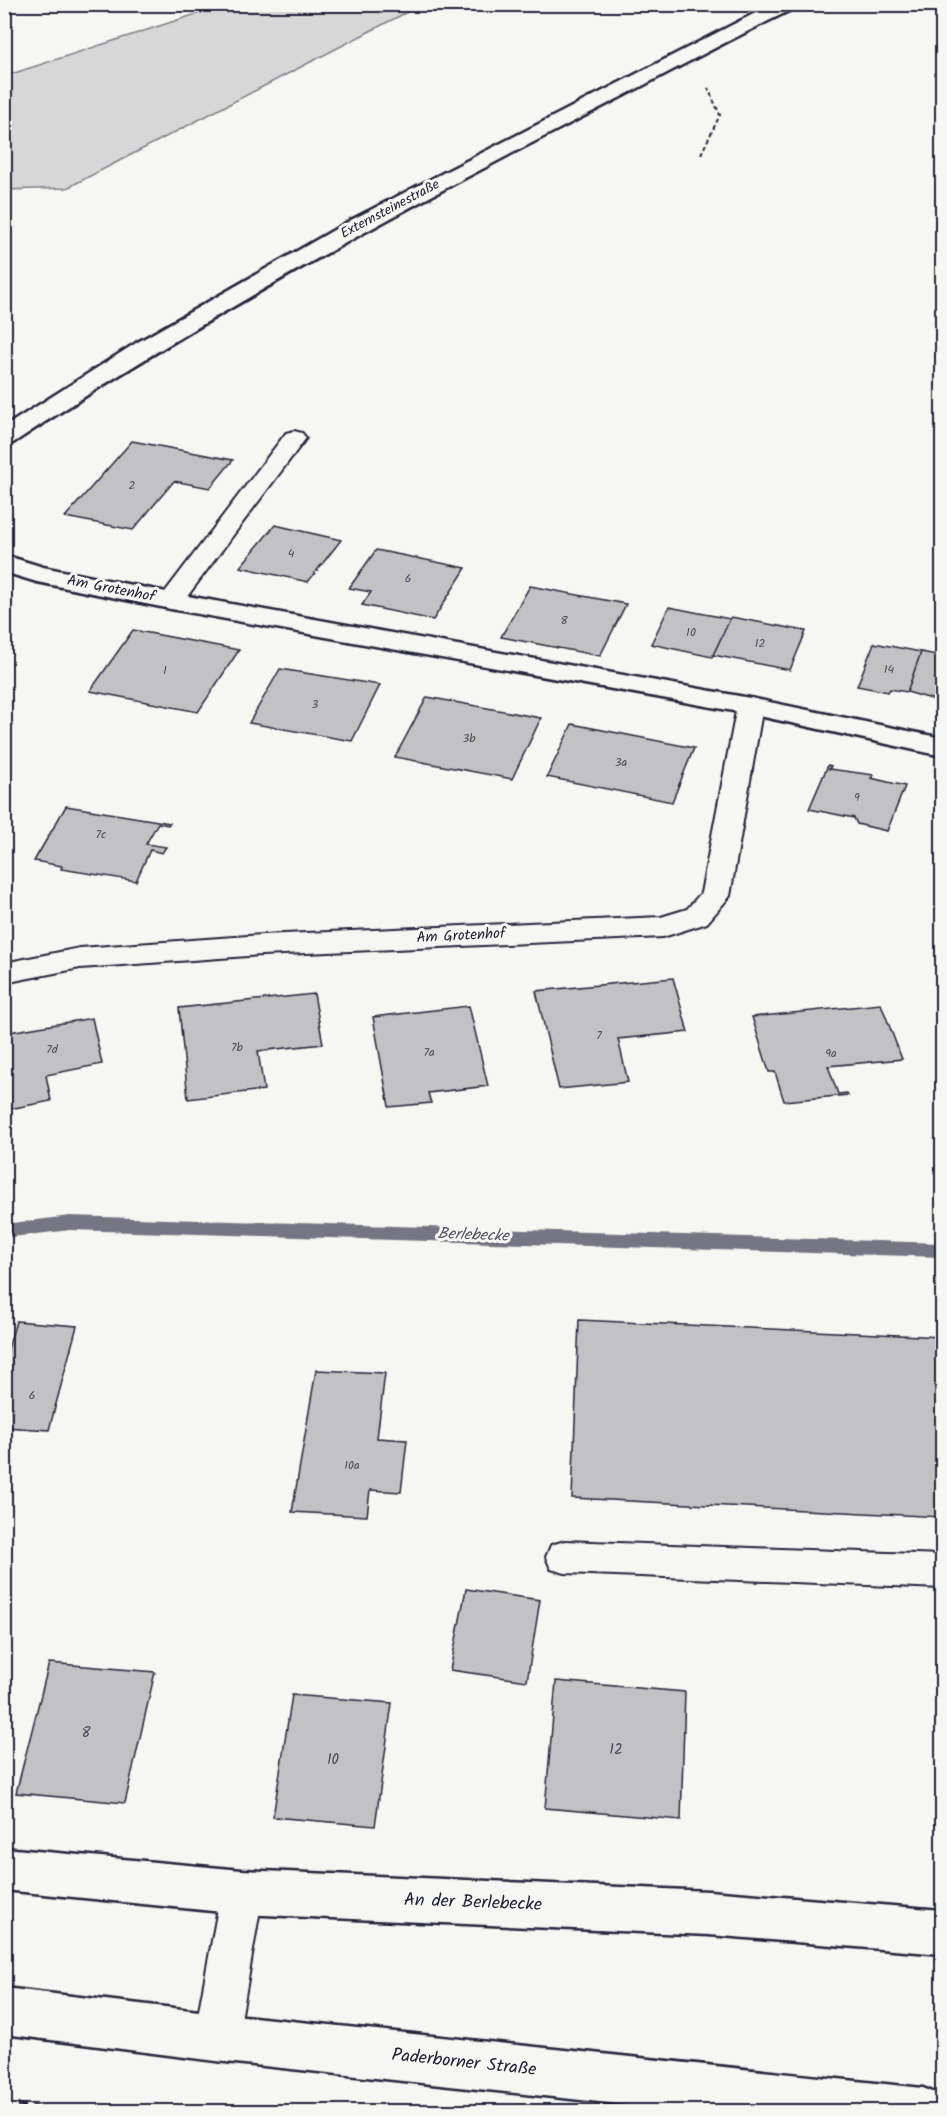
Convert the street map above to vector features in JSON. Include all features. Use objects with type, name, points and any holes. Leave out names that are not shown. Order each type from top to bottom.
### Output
[{"type":"main road","name":"Externsteinestraße","points":[[4,438],[226,299],[313,250],[740,26],[789,4]]},
{"type":"main road","name":"Am Grotenhof","points":[[4,563],[37,574],[171,601],[750,706],[942,747]]},
{"type":"main road","name":"An der Berlebecke","points":[[4,1869],[242,1892],[709,1913],[942,1932]]},
{"type":"main road","name":"Paderborner Straße","points":[[4,2011],[216,2037],[923,2112]]},
{"type":"lane","points":[[171,601],[294,438]]},
{"type":"lane","name":"Am Grotenhof","points":[[4,973],[81,958],[262,945],[663,927],[697,916],[715,896],[750,706]]},
{"type":"lane","points":[[565,1557],[942,1572]]},
{"type":"lane","points":[[216,2037],[242,1892]]},
{"type":"path","points":[[674,62],[706,85],[720,115],[701,154]]},
{"type":"path","points":[[4,2104],[77,2112]]},
{"type":"shaded area","points":[[227,4],[411,4],[411,10],[67,188],[5,190],[5,76]]},
{"type":"building","points":[[132,441],[233,460],[210,488],[174,481],[133,530],[65,517]]},
{"type":"building","points":[[275,525],[341,540],[308,582],[240,567]]},
{"type":"building","points":[[376,550],[466,568],[433,620],[362,605],[371,592],[349,588]]},
{"type":"building","points":[[530,586],[626,604],[600,656],[501,637]]},
{"type":"building","points":[[669,607],[730,619],[712,657],[651,644]]},
{"type":"building","points":[[731,617],[806,631],[790,670],[713,655]]},
{"type":"building","points":[[133,630],[239,650],[198,712],[90,691]]},
{"type":"building","points":[[874,643],[921,652],[907,692],[890,689],[888,692],[857,686]]},
{"type":"building","points":[[921,652],[942,656],[942,702],[907,692]]},
{"type":"building","points":[[280,669],[380,685],[352,741],[249,723]]},
{"type":"building","points":[[427,697],[541,718],[512,779],[395,757]]},
{"type":"building","points":[[572,724],[694,748],[672,802],[547,777]]},
{"type":"building","points":[[828,765],[831,766],[829,769],[874,775],[871,778],[905,786],[887,831],[857,824],[854,818],[809,809]]},
{"type":"building","points":[[66,806],[170,823],[168,825],[158,823],[146,844],[166,847],[162,853],[150,850],[136,881],[61,869],[62,866],[34,861]]},
{"type":"building","points":[[673,978],[688,1032],[618,1039],[628,1082],[559,1089],[536,991]]},
{"type":"building","points":[[314,994],[323,1044],[258,1051],[264,1090],[188,1099],[179,1008]]},
{"type":"building","points":[[881,1004],[902,1059],[828,1066],[838,1094],[847,1093],[848,1095],[784,1101],[775,1072],[769,1072],[752,1017]]},
{"type":"building","points":[[469,1006],[488,1086],[428,1093],[431,1103],[389,1107],[373,1017]]},
{"type":"building","points":[[92,1018],[102,1064],[46,1075],[51,1101],[4,1110],[4,1033]]},
{"type":"building","points":[[579,1320],[942,1337],[942,1517],[572,1498]]},
{"type":"building","points":[[16,1321],[77,1326],[49,1430],[4,1427],[4,1363]]},
{"type":"building","points":[[316,1370],[385,1373],[377,1438],[407,1440],[401,1492],[370,1490],[367,1516],[292,1512]]},
{"type":"building","points":[[466,1589],[540,1600],[527,1681],[450,1670]]},
{"type":"building","points":[[49,1663],[155,1672],[125,1803],[16,1793]]},
{"type":"building","points":[[556,1681],[685,1692],[681,1820],[545,1808]]},
{"type":"building","points":[[292,1695],[392,1703],[375,1826],[273,1817]]},
{"type":"waterway","name":"Berlebecke","points":[[4,1231],[70,1223],[942,1250]]}]
